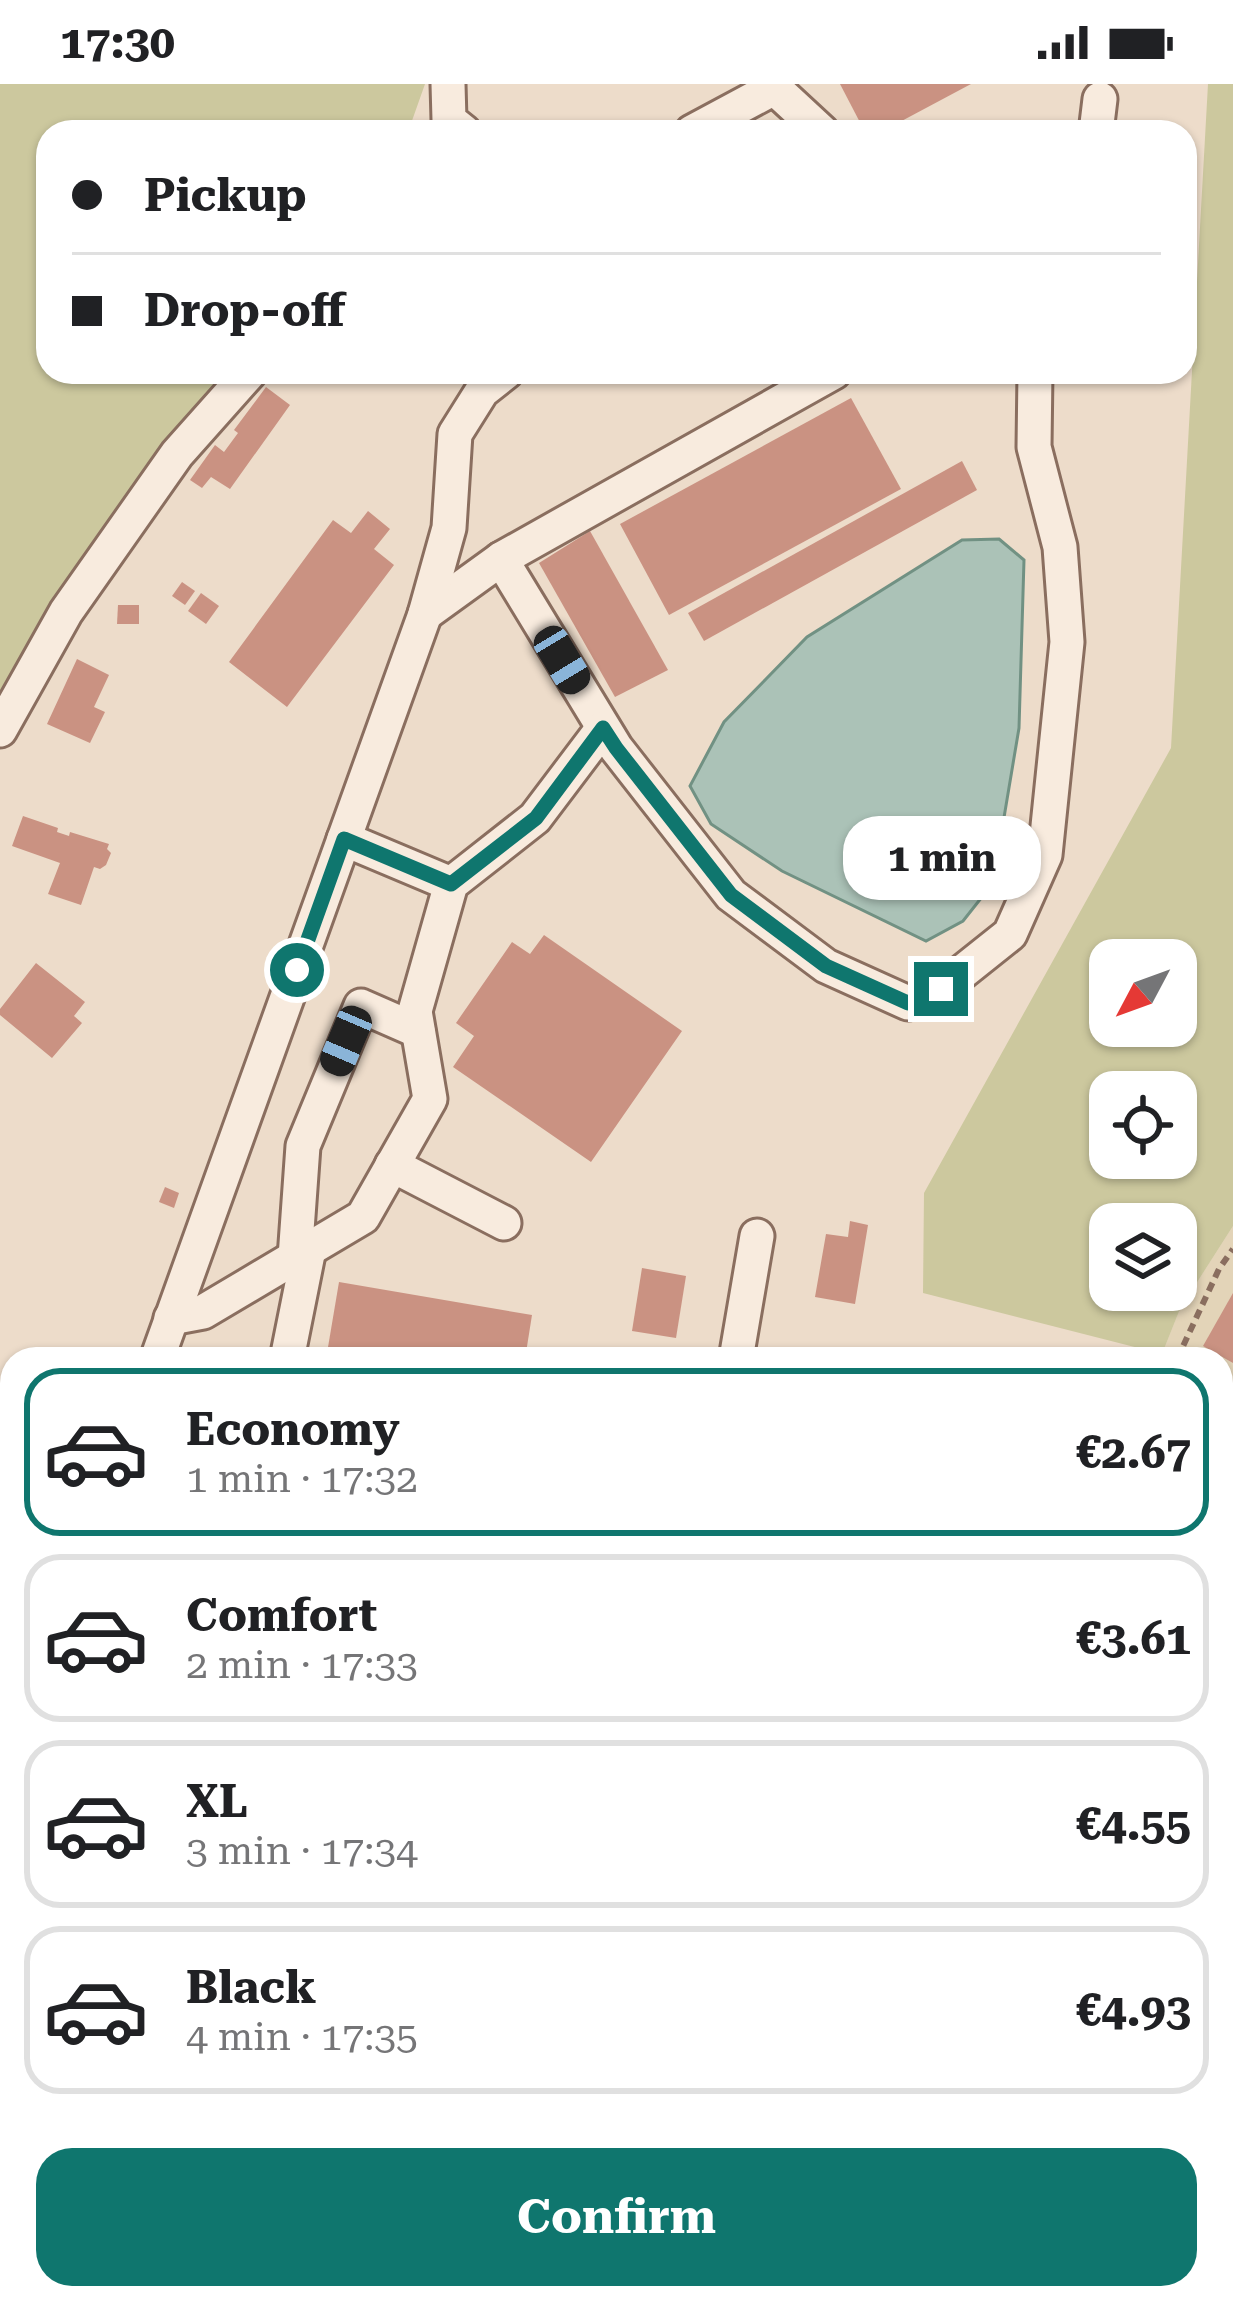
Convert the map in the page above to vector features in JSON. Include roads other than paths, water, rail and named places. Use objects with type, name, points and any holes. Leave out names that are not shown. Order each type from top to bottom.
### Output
[{"type":"street","points":[[448,84],[449,120]]},
{"type":"street","points":[[713,120],[772,86],[808,120]]},
{"type":"street","points":[[0,730],[66,612],[177,454],[239,384]]},
{"type":"street","points":[[161,1347],[425,614],[448,528],[455,434],[491,384]]},
{"type":"street","points":[[425,614],[501,559],[813,384]]},
{"type":"street","points":[[501,559],[616,748],[731,895],[826,966],[908,1003],[941,989],[1010,934],[1045,855],[1067,642],[1060,547],[1034,448],[1035,384]]},
{"type":"street","points":[[172,1318],[203,1312],[363,1217],[430,1099],[415,1011],[451,884],[536,818],[603,728]]},
{"type":"street","points":[[344,839],[451,884]]},
{"type":"street","points":[[289,1347],[302,1254],[303,1146],[361,1006],[418,1031]]},
{"type":"street","points":[[392,1165],[504,1223]]},
{"type":"street","points":[[738,1347],[757,1236]]}]
